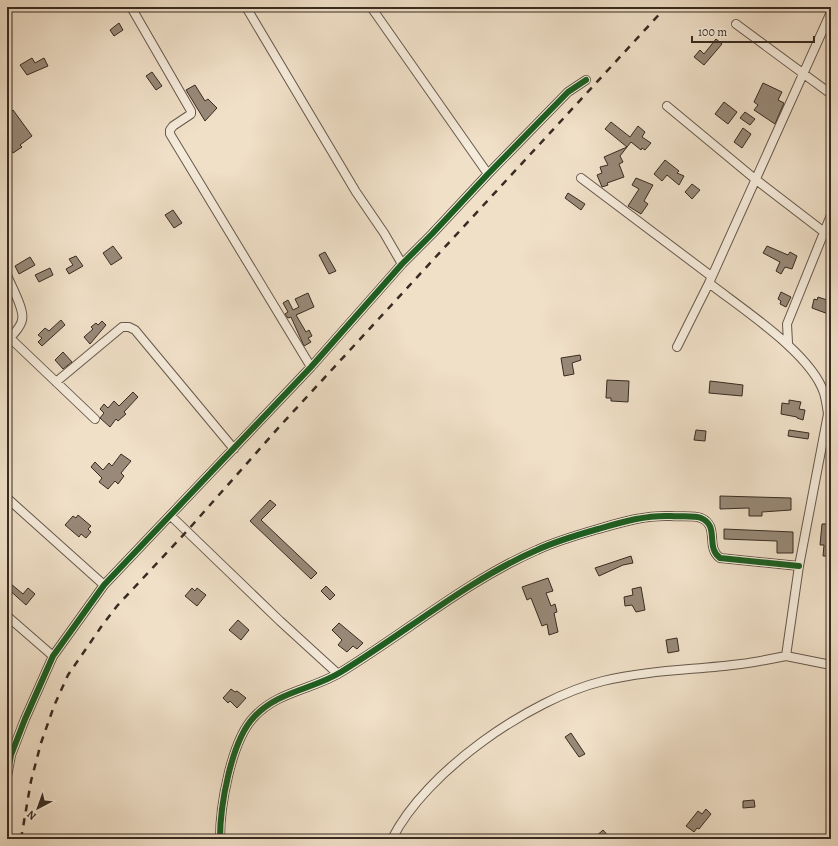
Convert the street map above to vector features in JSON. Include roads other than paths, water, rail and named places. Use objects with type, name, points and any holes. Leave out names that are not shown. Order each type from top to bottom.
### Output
[{"type":"street","points":[[131,7],[191,111],[191,114],[173,126],[170,130],[170,134],[311,367]]},
{"type":"street","points":[[246,7],[356,192],[384,233],[402,264]]},
{"type":"street","points":[[371,7],[488,174]]},
{"type":"street","points":[[677,347],[710,280],[831,12]]},
{"type":"street","points":[[736,24],[831,94]]},
{"type":"street","points":[[7,776],[11,755],[24,719],[53,656],[104,585],[311,367],[402,264],[568,92],[586,80]]},
{"type":"street","points":[[667,106],[755,179],[824,232]]},
{"type":"street","points":[[581,178],[788,343],[812,372],[824,392],[828,414],[828,431],[799,566],[786,656]]},
{"type":"street","points":[[788,343],[787,324],[831,215]]},
{"type":"street","points":[[7,276],[22,311],[23,318],[21,324],[8,339],[95,419]]},
{"type":"street","points":[[56,382],[122,327],[129,327],[140,336],[234,449]]},
{"type":"street","points":[[7,498],[104,585]]},
{"type":"street","points":[[170,516],[338,674]]},
{"type":"street","points":[[220,839],[221,810],[235,748],[253,718],[264,707],[281,696],[338,674],[465,590],[536,550],[578,535],[632,519],[660,516],[700,518],[710,524],[712,528],[712,546],[720,558],[799,566]]},
{"type":"street","points":[[7,616],[53,656]]},
{"type":"street","points":[[392,839],[424,792],[463,755],[521,717],[560,695],[602,681],[648,672],[741,664],[786,656],[831,665]]},
{"type":"railway","points":[[21,839],[31,781],[41,743],[54,706],[68,675],[117,606],[187,531],[280,426],[666,7]]}]
